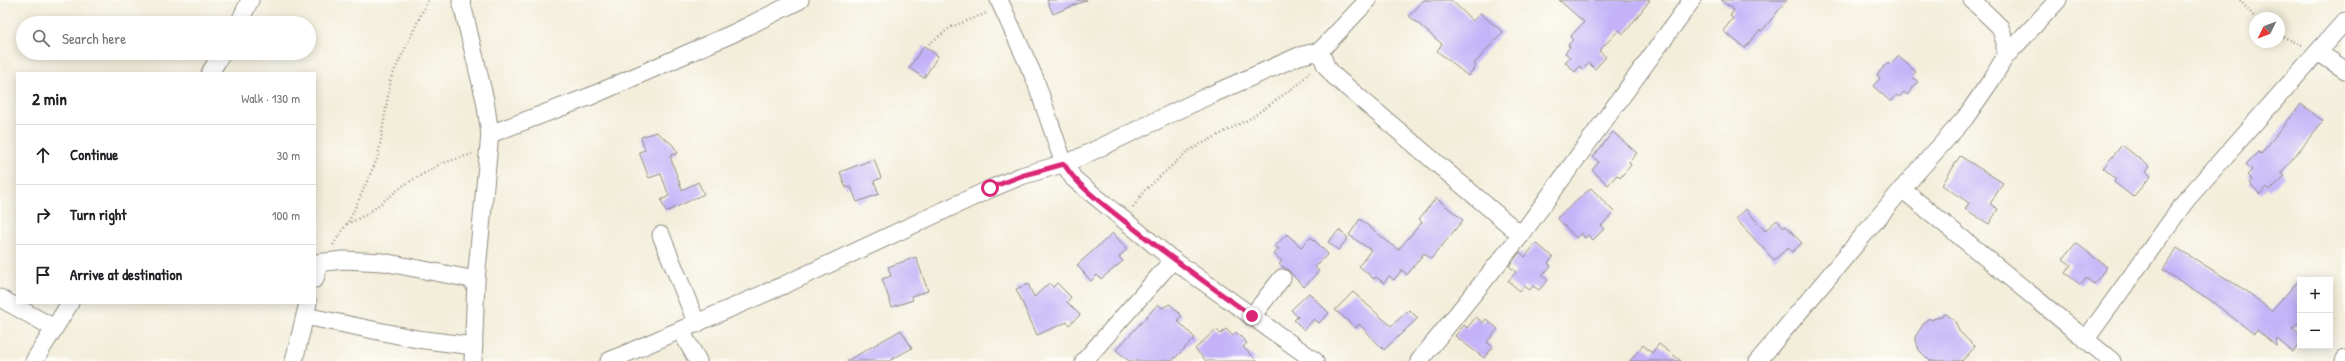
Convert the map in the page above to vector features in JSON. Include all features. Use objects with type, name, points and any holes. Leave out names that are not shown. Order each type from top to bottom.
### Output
[{"type":"street","points":[[242,16],[250,0]]},
{"type":"street","points":[[294,361],[307,310],[402,336],[474,353],[476,280],[489,139],[485,100],[461,0]]},
{"type":"street","points":[[489,139],[734,33],[782,4],[800,0]]},
{"type":"street","points":[[609,361],[784,285],[990,188],[1021,176],[1064,164],[1286,62],[1320,51],[1368,0]]},
{"type":"street","points":[[1419,361],[1521,235],[1692,0]]},
{"type":"street","points":[[1972,0],[2000,27],[2005,42],[2005,57]]},
{"type":"street","points":[[1758,361],[1902,189],[1965,118],[2005,57],[2058,0]]},
{"type":"street","points":[[1001,5],[1035,78],[1064,164],[1070,174],[1084,188],[1173,260],[1315,361]]},
{"type":"street","points":[[2086,339],[2187,199],[2345,21]]},
{"type":"street","points":[[1320,51],[1326,66],[1334,76],[1521,235]]},
{"type":"street","points":[[2318,52],[2345,70]]},
{"type":"street","points":[[211,72],[218,60]]},
{"type":"street","points":[[1902,189],[2112,361]]},
{"type":"street","points":[[661,235],[697,324]]},
{"type":"street","points":[[316,268],[344,260],[383,262],[476,280]]},
{"type":"street","points":[[1084,361],[1173,260]]},
{"type":"street","points":[[1252,316],[1282,278]]},
{"type":"street","points":[[0,298],[54,328]]},
{"type":"street","points":[[34,361],[69,304]]},
{"type":"street","points":[[681,331],[698,361]]},
{"type":"path","points":[[316,268],[348,224],[379,153],[391,78],[428,0]]},
{"type":"path","points":[[2240,0],[2250,12]]},
{"type":"path","points":[[929,44],[951,27],[1001,5]]},
{"type":"path","points":[[2285,38],[2318,52]]},
{"type":"path","points":[[1126,222],[1144,191],[1176,160],[1200,143],[1251,118],[1300,83],[1313,67],[1320,51]]},
{"type":"path","points":[[348,224],[366,215],[404,185],[440,164],[466,157],[489,139]]},
{"type":"building","points":[[1047,0],[1087,0],[1053,14]]},
{"type":"building","points":[[1424,0],[1451,0],[1473,21],[1480,13],[1503,32],[1474,64],[1476,66],[1468,76],[1437,51],[1442,44],[1409,16]]},
{"type":"building","points":[[1559,0],[1650,0],[1624,34],[1619,30],[1599,51],[1606,57],[1595,69],[1589,63],[1583,69],[1580,66],[1575,72],[1565,62],[1570,57],[1565,53],[1570,47],[1568,45],[1573,40],[1570,37],[1584,22]]},
{"type":"building","points":[[1721,0],[1787,0],[1762,31],[1760,30],[1745,48],[1723,31],[1733,18],[1730,16],[1734,10]]},
{"type":"building","points":[[924,46],[938,56],[924,78],[909,68]]},
{"type":"building","points":[[1898,56],[1916,72],[1912,76],[1918,82],[1907,95],[1904,92],[1899,97],[1897,95],[1891,102],[1873,86],[1880,78],[1877,75],[1888,62],[1891,64]]},
{"type":"building","points":[[2301,104],[2323,121],[2281,173],[2285,176],[2270,190],[2267,187],[2260,194],[2249,183],[2252,180],[2247,175],[2252,170],[2246,164],[2259,152],[2261,154]]},
{"type":"building","points":[[656,132],[672,144],[678,153],[670,156],[682,190],[698,182],[704,194],[666,212],[661,200],[669,196],[661,174],[649,178],[639,152],[645,150],[641,137]]},
{"type":"building","points":[[1613,132],[1637,153],[1629,162],[1631,165],[1620,178],[1617,175],[1608,185],[1592,170],[1599,162],[1593,157]]},
{"type":"building","points":[[2122,145],[2150,167],[2146,172],[2151,176],[2133,197],[2114,182],[2116,179],[2103,168]]},
{"type":"building","points":[[1960,156],[2003,183],[1990,204],[1998,209],[1989,224],[1965,209],[1969,203],[1942,185]]},
{"type":"building","points":[[874,159],[881,178],[874,181],[879,194],[857,202],[851,187],[846,188],[840,172]]},
{"type":"building","points":[[1591,188],[1614,212],[1601,226],[1604,229],[1593,240],[1588,235],[1585,238],[1581,233],[1576,238],[1557,218]]},
{"type":"building","points":[[1436,198],[1463,220],[1431,259],[1424,253],[1407,275],[1402,270],[1394,280],[1389,276],[1384,283],[1376,277],[1374,279],[1359,266],[1371,250],[1349,235],[1360,219],[1398,250],[1422,222],[1419,219]]},
{"type":"building","points":[[1746,209],[1765,231],[1777,220],[1784,227],[1786,226],[1802,243],[1792,252],[1788,248],[1774,260],[1736,219]]},
{"type":"building","points":[[1339,230],[1348,238],[1338,250],[1328,242]]},
{"type":"building","points":[[1113,233],[1127,249],[1119,257],[1123,261],[1101,279],[1097,275],[1091,281],[1077,265]]},
{"type":"building","points":[[1287,234],[1301,247],[1311,237],[1328,254],[1315,267],[1319,271],[1304,287],[1288,270],[1279,264],[1282,261],[1274,254],[1279,249],[1275,246]]},
{"type":"building","points":[[1536,243],[1553,257],[1548,263],[1551,266],[1542,276],[1548,280],[1539,290],[1533,286],[1530,290],[1524,286],[1520,291],[1508,281],[1516,272],[1509,266],[1520,252],[1525,257]]},
{"type":"building","points":[[2076,243],[2107,267],[2094,284],[2086,278],[2081,285],[2065,273],[2071,265],[2063,259]]},
{"type":"building","points":[[2177,248],[2248,292],[2271,311],[2297,282],[2297,324],[2293,329],[2297,332],[2297,347],[2293,352],[2277,339],[2276,346],[2257,330],[2254,334],[2210,300],[2163,270]]},
{"type":"building","points":[[916,257],[928,291],[911,296],[913,300],[892,307],[882,279],[891,276],[888,267]]},
{"type":"building","points":[[1049,283],[1053,287],[1057,283],[1071,297],[1067,302],[1080,315],[1069,325],[1067,322],[1037,335],[1016,289],[1028,284],[1034,297]]},
{"type":"building","points":[[1353,292],[1391,326],[1409,310],[1418,318],[1384,350],[1359,324],[1356,328],[1335,310]]},
{"type":"building","points":[[1309,293],[1329,313],[1319,323],[1314,319],[1304,330],[1294,320],[1298,317],[1291,310]]},
{"type":"building","points":[[1158,304],[1162,308],[1170,304],[1182,316],[1177,320],[1195,338],[1172,361],[1129,361],[1116,350]]},
{"type":"building","points":[[1946,314],[1955,321],[1959,331],[1975,347],[1962,361],[1930,361],[1919,350],[1915,337],[1929,318],[1931,320]]},
{"type":"building","points":[[1476,317],[1483,323],[1486,319],[1498,329],[1487,342],[1493,347],[1484,358],[1455,336],[1464,325],[1467,328]]},
{"type":"building","points":[[1216,329],[1221,334],[1226,329],[1233,336],[1236,332],[1247,343],[1243,347],[1257,361],[1206,361],[1195,349]]},
{"type":"building","points":[[901,330],[912,348],[889,361],[847,361]]},
{"type":"building","points":[[1659,344],[1681,361],[1630,361],[1643,345],[1652,353]]},
{"type":"route","points":[[990,188],[1042,168],[1064,164],[1074,179],[1084,188],[1173,260],[1252,316]]}]
